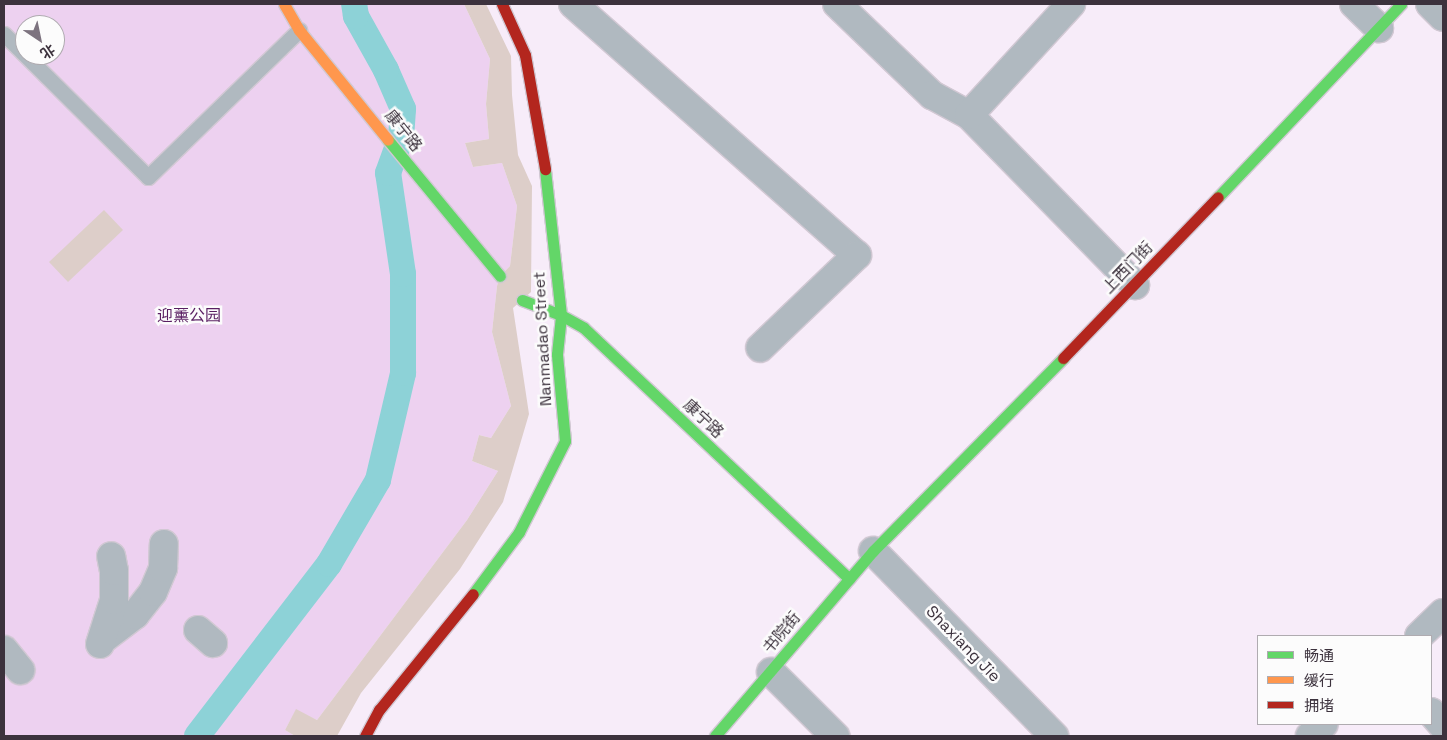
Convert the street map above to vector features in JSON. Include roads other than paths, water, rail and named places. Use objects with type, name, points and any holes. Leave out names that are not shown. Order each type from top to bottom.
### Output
[{"type":"street","name":"康宁路","points":[[284,4],[299,30],[500,276]]},
{"type":"street","name":"Nanmadao Street","points":[[365,736],[379,710],[452,621],[519,532],[565,441],[557,354],[561,315],[544,158],[525,55],[502,4]]},
{"type":"street","points":[[573,4],[857,255],[760,348]]},
{"type":"street","points":[[837,4],[932,95],[969,115],[1135,285]]},
{"type":"street","points":[[969,115],[1071,4]]},
{"type":"street","points":[[1354,4],[1378,28]]},
{"type":"street","name":"上西门街","points":[[873,551],[1135,285],[1401,4]]},
{"type":"street","points":[[1430,4],[1443,17]]},
{"type":"street","name":"康宁路","points":[[522,300],[561,315],[584,328],[849,580]]},
{"type":"street","points":[[111,556],[114,571],[114,600],[98,647],[135,615],[153,592],[164,568],[164,544]]},
{"type":"street","name":"书院街","points":[[715,736],[873,551]]},
{"type":"street","name":"Shaxiang Jie","points":[[873,551],[1054,736]]},
{"type":"street","points":[[1420,635],[1443,613]]},
{"type":"street","points":[[771,672],[835,736]]},
{"type":"street","points":[[1432,713],[1443,726]]},
{"type":"street","points":[[1310,736],[1323,725]]},
{"type":"lane","points":[[4,34],[148,177],[299,30]]},
{"type":"waterway","points":[[197,736],[329,564],[378,480],[403,373],[403,274],[388,173],[401,138],[403,109],[386,70],[356,16],[354,4]]},
{"type":"park label","name":"迎薰公园","points":[[189,316]]}]
